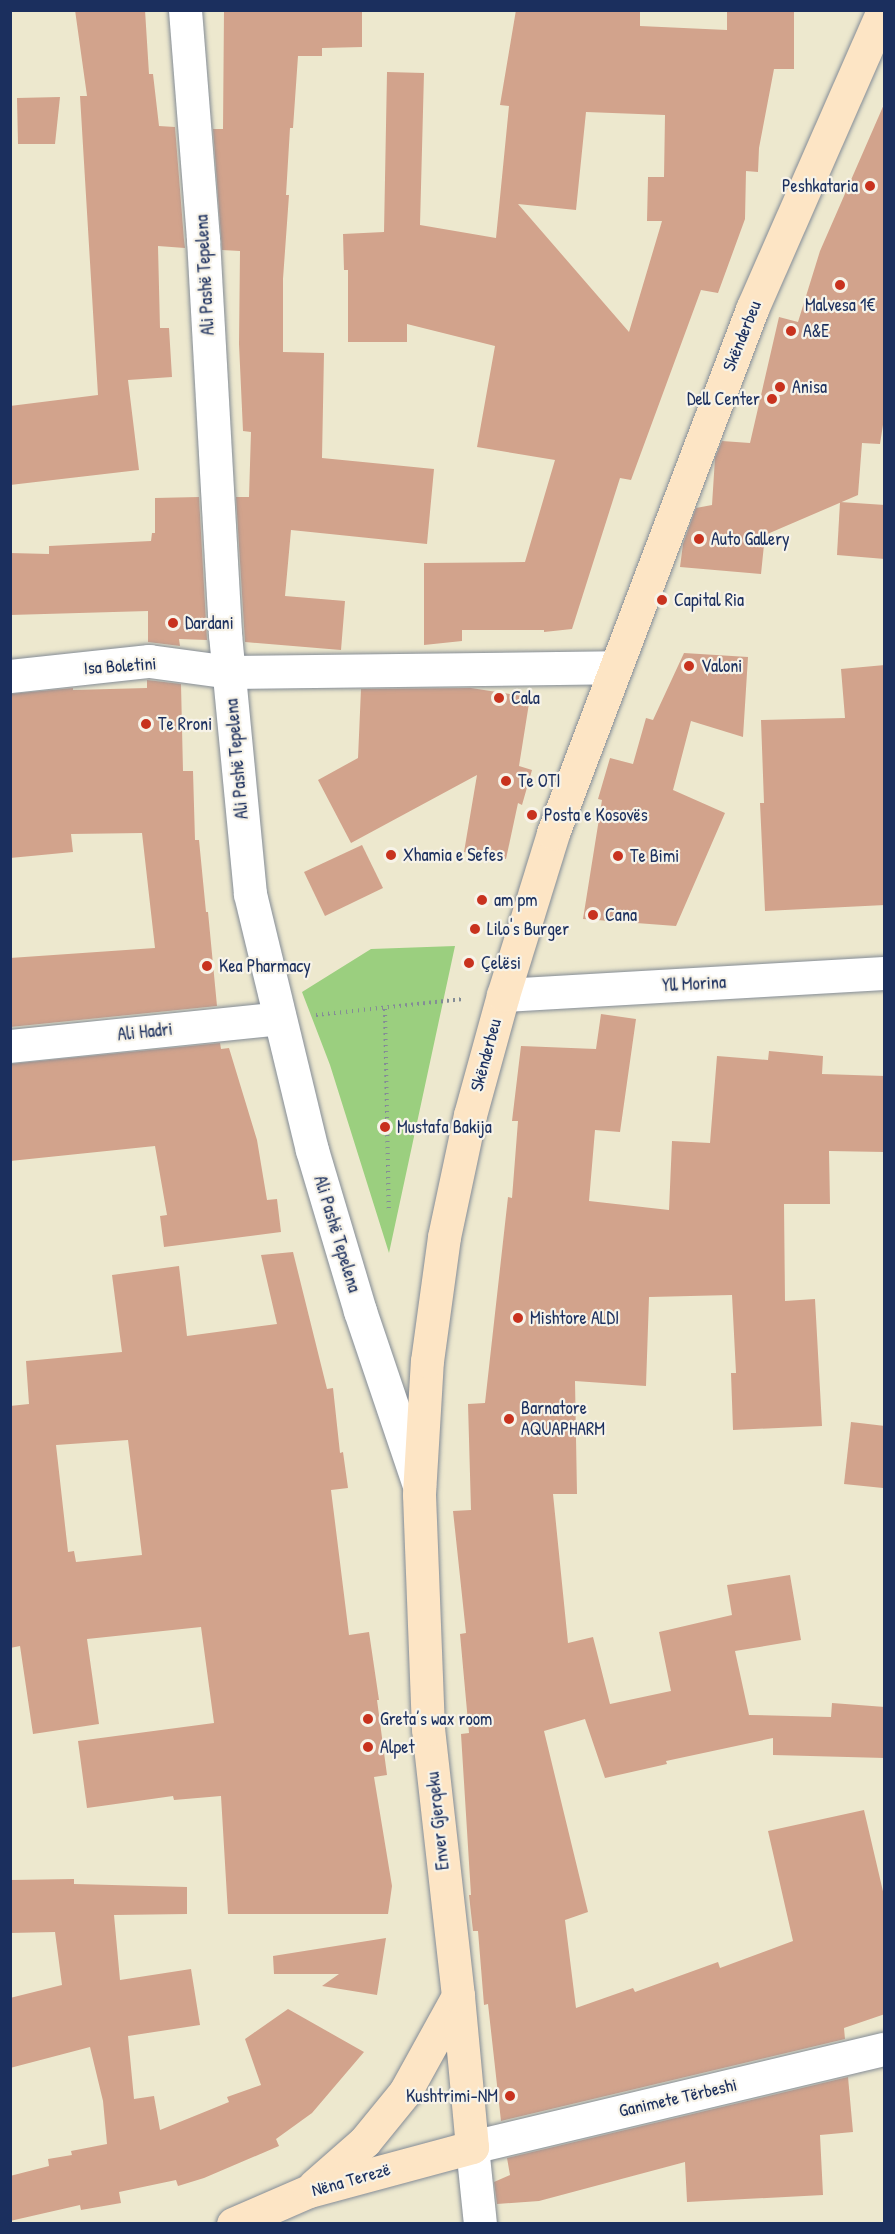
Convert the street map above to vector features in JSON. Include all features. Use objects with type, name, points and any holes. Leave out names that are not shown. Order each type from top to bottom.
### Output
[{"type":"main road","name":"Skënderbeu","points":[[419,1490],[427,1361],[444,1237],[470,1115],[503,995],[553,833],[614,667],[752,309],[883,10]]},
{"type":"main road","name":"Enver Gjerqeku","points":[[419,1490],[428,1729],[458,1996],[472,2147]]},
{"type":"main road","points":[[309,2191],[365,2141],[405,2092],[458,1996]]},
{"type":"main road","name":"Nëna Terezë","points":[[233,2223],[309,2191],[472,2147]]},
{"type":"street","name":"Ali Pashë Tepelena","points":[[186,10],[203,239],[219,538],[250,894],[312,1150],[360,1311],[419,1490]]},
{"type":"street","name":"Isa Boletini","points":[[10,676],[149,661],[230,672]]},
{"type":"street","points":[[230,672],[614,667]]},
{"type":"street","name":"Yll Morina","points":[[503,995],[885,973]]},
{"type":"street","name":"Ali Hadri","points":[[10,1046],[279,1018]]},
{"type":"street","name":"Ganimete Tërbeshi","points":[[472,2147],[885,2049]]},
{"type":"street","points":[[472,2147],[480,2223]]},
{"type":"path","points":[[279,1018],[385,1009],[503,995]]},
{"type":"path","points":[[385,1009],[389,1213]]},
{"type":"green space","points":[[455,946],[389,1253],[330,1065],[302,992],[371,949]]},
{"type":"building","points":[[75,10],[145,10],[149,74],[153,74],[159,126],[175,127],[185,248],[158,246],[160,328],[169,328],[172,377],[128,380],[139,470],[10,485],[10,406],[98,395],[80,96],[87,96]]},
{"type":"building","points":[[224,10],[362,10],[362,47],[322,48],[322,56],[298,56],[286,195],[289,195],[283,279],[283,352],[324,353],[322,458],[434,469],[427,544],[291,530],[285,596],[345,601],[341,650],[245,642],[236,497],[249,497],[251,432],[243,431],[239,344],[240,251],[222,250],[213,129],[223,129]]},
{"type":"building","points":[[516,10],[640,10],[640,26],[727,30],[727,10],[794,10],[794,69],[774,69],[759,148],[758,172],[746,171],[745,219],[718,293],[701,290],[631,480],[620,478],[572,629],[544,632],[544,630],[462,630],[462,641],[424,645],[424,563],[525,562],[555,460],[477,447],[495,346],[407,324],[407,342],[348,342],[348,270],[344,270],[343,234],[384,232],[387,72],[424,73],[420,225],[496,238],[509,106],[500,105]],"holes":[[[586,112],[665,115],[664,177],[648,177],[647,221],[662,221],[629,332],[518,204],[576,210]]]},
{"type":"building","points":[[60,97],[55,144],[18,144],[17,98]]},
{"type":"building","points":[[885,102],[885,412],[880,444],[862,443],[858,495],[765,535],[761,574],[680,567],[683,544],[696,508],[712,505],[715,458],[722,441],[750,443],[779,317],[798,322],[820,251]]},
{"type":"building","points":[[199,497],[207,640],[179,639],[180,646],[148,642],[148,611],[10,615],[10,553],[49,554],[49,546],[151,541],[152,533],[155,533],[155,498]]},
{"type":"building","points":[[840,502],[885,505],[885,559],[837,555]]},
{"type":"building","points":[[684,653],[748,657],[743,737],[691,721],[673,790],[725,813],[676,926],[583,919],[602,800],[598,799],[610,758],[633,764],[646,718],[653,720]]},
{"type":"building","points":[[885,665],[885,905],[765,911],[760,803],[764,803],[761,720],[845,718],[841,669]]},
{"type":"building","points":[[147,680],[181,684],[183,771],[193,771],[195,840],[199,840],[217,1006],[10,1027],[10,958],[155,948],[142,833],[71,834],[73,852],[10,858],[10,694],[73,688],[73,690],[147,688]]},
{"type":"building","points":[[471,688],[530,697],[519,766],[532,770],[522,805],[518,803],[506,859],[464,852],[477,775],[351,843],[318,780],[358,758],[361,689]]},
{"type":"building","points":[[362,845],[383,888],[325,916],[304,872]]},
{"type":"building","points":[[601,1014],[636,1019],[620,1132],[595,1130],[589,1201],[669,1210],[672,1141],[710,1143],[717,1056],[768,1060],[769,1051],[823,1056],[822,1074],[885,1076],[885,1152],[829,1151],[830,1204],[784,1204],[785,1301],[815,1299],[822,1426],[733,1430],[731,1373],[736,1373],[732,1295],[649,1297],[646,1386],[575,1381],[577,1494],[553,1494],[568,1643],[593,1637],[610,1704],[671,1691],[659,1632],[732,1615],[727,1585],[790,1575],[801,1640],[735,1651],[749,1715],[831,1717],[832,1703],[885,1707],[885,1758],[773,1755],[773,1738],[666,1761],[667,1764],[605,1778],[585,1719],[544,1731],[588,1912],[565,1920],[576,2008],[633,1988],[635,1992],[718,1962],[720,1968],[793,1941],[768,1831],[864,1810],[885,1900],[885,2014],[844,2028],[845,2039],[501,2121],[488,2004],[484,2005],[478,1931],[473,1931],[469,1895],[471,1895],[461,1734],[469,1733],[460,1634],[466,1633],[453,1511],[471,1510],[468,1404],[485,1403],[508,1197],[512,1198],[518,1121],[512,1121],[521,1046],[596,1049]]},
{"type":"building","points":[[220,1043],[221,1049],[229,1048],[257,1140],[267,1200],[277,1199],[281,1232],[164,1247],[160,1216],[167,1215],[155,1146],[10,1161],[10,1064]]},
{"type":"building","points":[[293,1252],[327,1389],[333,1388],[340,1453],[343,1452],[348,1488],[331,1490],[349,1635],[369,1632],[387,1775],[374,1777],[392,1886],[388,1914],[228,1914],[221,1796],[174,1800],[173,1796],[87,1808],[78,1741],[214,1723],[201,1627],[87,1639],[99,1724],[33,1734],[20,1646],[10,1648],[10,1406],[29,1404],[26,1361],[122,1352],[112,1275],[179,1266],[187,1336],[277,1324],[261,1255]],"holes":[[[128,1440],[142,1555],[76,1562],[74,1551],[68,1552],[56,1445]]]},
{"type":"building","points":[[851,1422],[885,1426],[883,1488],[844,1484]]},
{"type":"building","points":[[74,1879],[74,1884],[187,1887],[187,1914],[114,1915],[120,1980],[191,1969],[200,2025],[128,2036],[134,2099],[154,2096],[160,2130],[229,2102],[227,2097],[261,2085],[245,2039],[288,2009],[364,2052],[312,2113],[276,2139],[279,2146],[204,2178],[178,2186],[176,2180],[119,2192],[121,2203],[81,2210],[80,2205],[10,2221],[10,2176],[49,2166],[48,2159],[72,2155],[71,2151],[107,2144],[103,2101],[90,2047],[10,2068],[10,1998],[62,1985],[55,1932],[10,1933],[10,1880]]},
{"type":"building","points":[[386,1938],[377,1995],[322,1986],[339,1974],[274,1974],[273,1956]]},
{"type":"building","points":[[848,2077],[853,2132],[820,2135],[823,2195],[687,2202],[685,2162],[539,2201],[497,2204],[494,2182],[510,2175],[507,2158]]},
{"type":"place","name":"Peshkataria","points":[[870,186]]},
{"type":"place","name":"Malvesa 1€","points":[[840,285]]},
{"type":"place","name":"A&E","points":[[791,331]]},
{"type":"place","name":"Anisa","points":[[780,387]]},
{"type":"place","name":"Dell Center","points":[[772,399]]},
{"type":"place","name":"Auto Gallery","points":[[699,539]]},
{"type":"place","name":"Capital Ria","points":[[662,600]]},
{"type":"place","name":"Dardani","points":[[173,623]]},
{"type":"place","name":"Valoni","points":[[689,666]]},
{"type":"place","name":"Cala","points":[[499,698]]},
{"type":"place","name":"Te Rroni","points":[[146,724]]},
{"type":"place","name":"Te OTI","points":[[506,781]]},
{"type":"place","name":"Posta e Kosovës","points":[[532,815]]},
{"type":"place","name":"Xhamia e Sefes","points":[[391,855]]},
{"type":"place","name":"Te Bimi","points":[[618,856]]},
{"type":"place","name":"am pm","points":[[482,900]]},
{"type":"place","name":"Cana","points":[[593,915]]},
{"type":"place","name":"Lilo's Burger","points":[[475,929]]},
{"type":"place","name":"Çelësi","points":[[469,963]]},
{"type":"place","name":"Kea Pharmacy","points":[[207,966]]},
{"type":"place","name":"Mustafa Bakija","points":[[385,1127]]},
{"type":"place","name":"Mishtore ALDI","points":[[518,1318]]},
{"type":"place","name":"Barnatore AQUAPHARM","points":[[509,1419]]},
{"type":"place","name":"Greta’s wax room","points":[[368,1719]]},
{"type":"place","name":"Alpet","points":[[368,1747]]},
{"type":"place","name":"Kushtrimi-NM","points":[[510,2096]]}]
